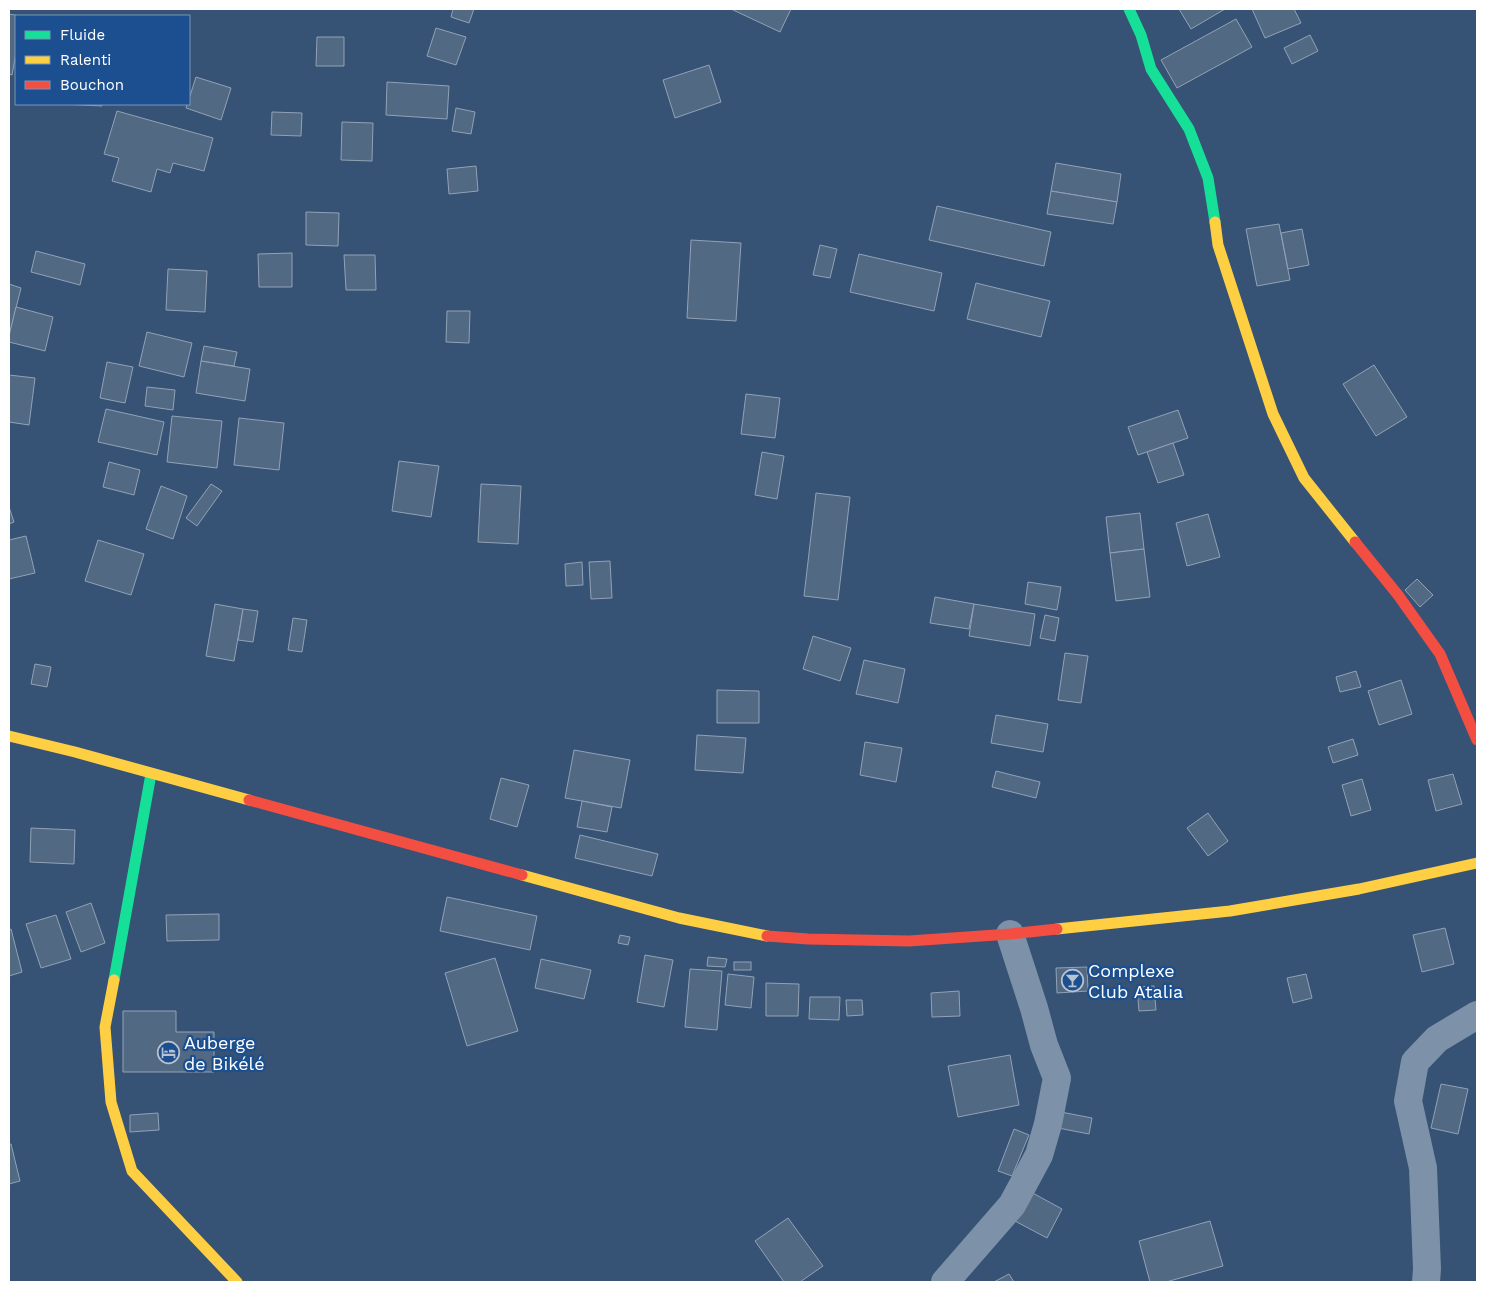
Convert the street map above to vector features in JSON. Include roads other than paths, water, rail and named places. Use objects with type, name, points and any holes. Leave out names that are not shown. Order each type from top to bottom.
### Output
[{"type":"street","points":[[1129,9],[1141,35],[1151,69],[1189,129],[1208,178],[1218,246],[1242,314],[1273,414],[1304,478],[1398,595],[1440,654],[1477,740]]},
{"type":"street","points":[[9,736],[75,752],[670,916],[763,936],[909,942],[1010,934],[1230,911],[1359,889],[1477,863]]},
{"type":"street","points":[[151,774],[105,1027],[112,1102],[132,1172],[237,1282]]},
{"type":"street","points":[[945,1282],[1012,1205],[1039,1155],[1052,1106],[1057,1078],[1044,1045],[1010,934]]},
{"type":"street","points":[[1426,1282],[1423,1168],[1408,1101],[1415,1062],[1437,1039],[1477,1015]]},
{"type":"place","name":"Complexe Club Atalia","points":[[1072,980]]},
{"type":"place","name":"Auberge de Bikélé","points":[[168,1052]]}]
